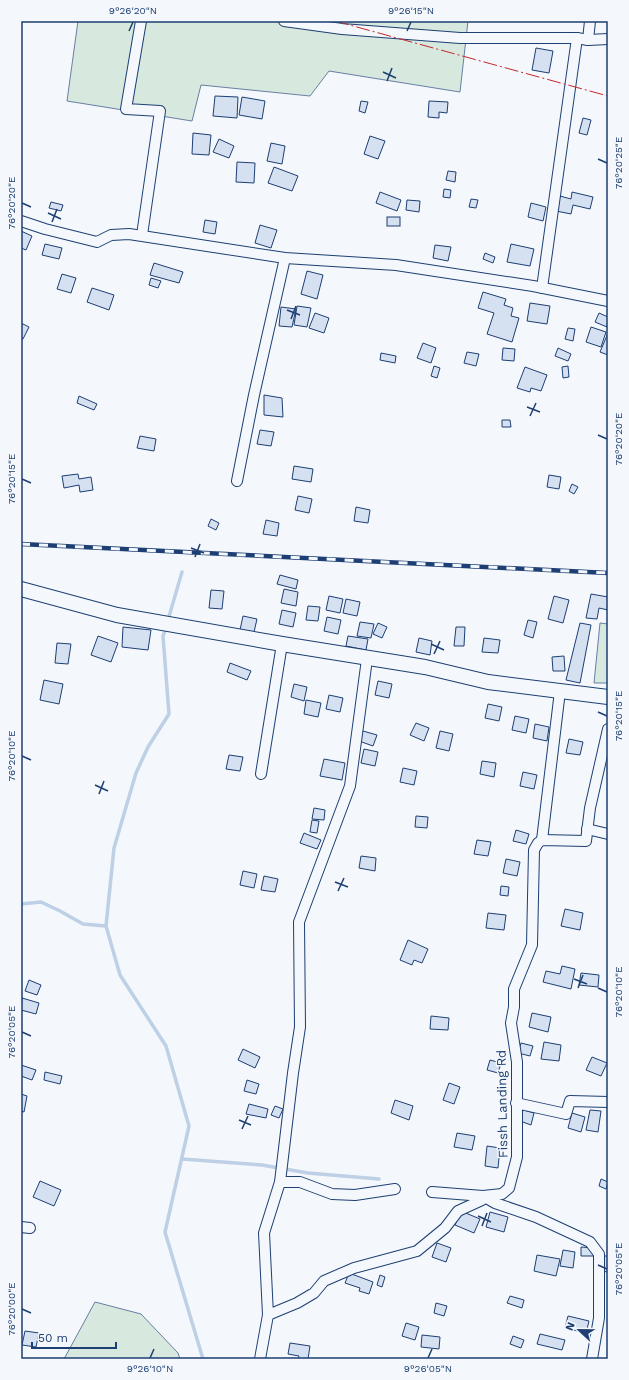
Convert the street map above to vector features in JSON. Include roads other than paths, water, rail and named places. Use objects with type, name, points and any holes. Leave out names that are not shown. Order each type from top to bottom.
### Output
[{"type":"main road","points":[[21,589],[116,615],[367,659],[425,667],[488,682],[608,697]]},
{"type":"street","points":[[141,21],[126,108],[160,111],[142,235]]},
{"type":"street","points":[[284,21],[342,29],[460,38],[608,39]]},
{"type":"street","points":[[588,40],[590,21]]},
{"type":"street","points":[[542,288],[577,38]]},
{"type":"street","points":[[21,221],[45,229],[96,242],[111,235],[142,235],[285,258],[396,265],[542,288],[608,301]]},
{"type":"street","points":[[237,481],[254,395],[285,258]]},
{"type":"street","points":[[261,774],[282,644]]},
{"type":"street","points":[[260,1359],[268,1315],[264,1233],[280,1182],[300,1027],[299,922],[350,786],[367,659]]},
{"type":"street","points":[[560,691],[542,840],[586,841],[590,808],[608,729]]},
{"type":"street","points":[[587,829],[608,834]]},
{"type":"street","name":"Fissh Landing Rd","points":[[268,1315],[308,1297],[314,1293],[324,1281],[354,1268],[417,1251],[445,1228],[458,1211],[482,1200],[483,1196],[502,1194],[509,1188],[517,1157],[517,1062],[511,1022],[514,1007],[514,989],[532,945],[533,854],[536,846],[542,840]]},
{"type":"street","points":[[516,1103],[566,1114],[570,1101],[608,1102]]},
{"type":"street","points":[[280,1182],[300,1182],[332,1194],[355,1195],[395,1189]]},
{"type":"street","points":[[432,1192],[483,1196],[495,1203],[536,1217],[590,1242],[599,1254],[599,1318],[592,1359]]},
{"type":"waterway","points":[[168,620],[182,572]]},
{"type":"waterway","points":[[166,628],[163,636],[169,714],[148,747],[136,773],[114,848],[106,926],[120,975],[166,1046],[189,1126],[165,1232],[203,1359]]},
{"type":"waterway","points":[[21,904],[41,902],[83,924],[106,926]]},
{"type":"waterway","points":[[182,1159],[262,1165],[308,1173],[379,1179]]},
{"type":"railway","points":[[21,544],[608,573]]}]
